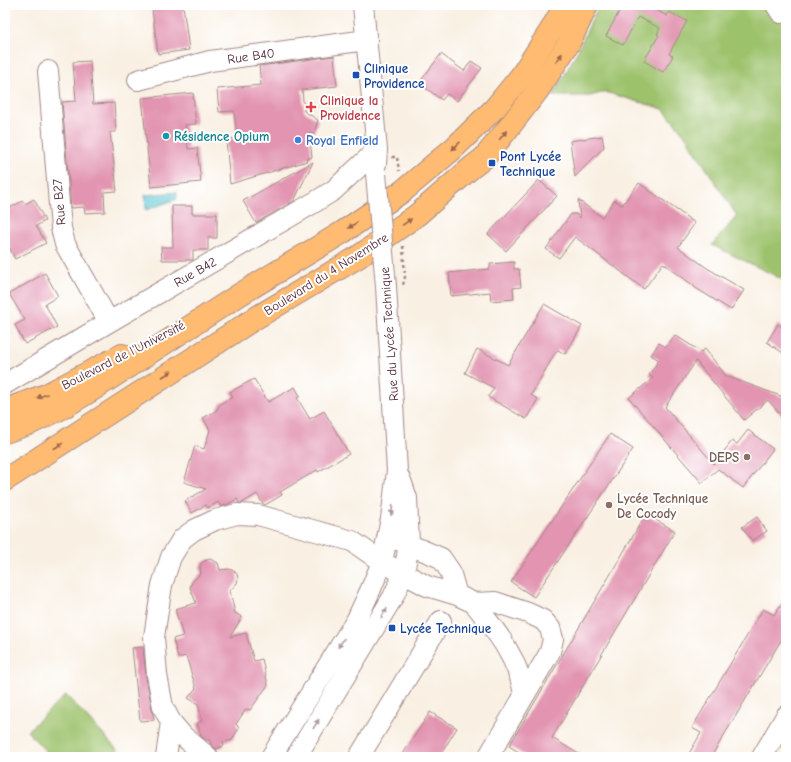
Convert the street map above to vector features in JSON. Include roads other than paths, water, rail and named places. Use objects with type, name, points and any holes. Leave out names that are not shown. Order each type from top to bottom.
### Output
[{"type":"main road","name":"Boulevard du 4 Novembre","points":[[5,432],[31,423],[62,408],[92,390],[239,295],[362,219],[403,191],[454,148],[495,108],[521,76],[551,30],[565,5]]},
{"type":"main road","name":"Boulevard du 4 Novembre","points":[[5,480],[254,319],[358,257],[416,215],[484,158],[538,90],[569,43],[587,5]]},
{"type":"main road","name":"Boulevard de l'Université","points":[[5,410],[46,394],[239,295]]},
{"type":"main road","points":[[92,390],[107,415]]},
{"type":"main road","points":[[5,475],[25,467]]},
{"type":"street","name":"Rue du Lycée Technique","points":[[363,5],[377,150],[376,174],[386,286],[397,471]]},
{"type":"street","name":"Rue B40","points":[[138,80],[210,61],[367,40]]},
{"type":"street","name":"Rue B27","points":[[48,71],[61,228],[65,244],[109,322]]},
{"type":"street","name":"Rue B42","points":[[5,384],[316,202],[334,190],[377,150]]},
{"type":"street","points":[[271,757],[357,619],[370,591],[382,562],[388,536],[397,471]]},
{"type":"street","points":[[296,757],[393,597],[404,574],[409,544],[407,498],[397,471]]},
{"type":"street","points":[[208,757],[183,736],[171,722],[163,707],[157,675],[154,637],[162,585],[172,557],[182,539],[194,530],[215,520],[237,514],[258,515],[352,540],[388,536],[440,558],[450,571],[465,599],[504,642],[516,666],[522,683],[524,695]]},
{"type":"street","points":[[352,540],[382,562],[427,586],[465,599],[495,602],[528,613],[543,620],[550,628],[553,639],[550,652],[524,695],[493,755]]},
{"type":"street","points":[[359,757],[441,621]]},
{"type":"street","points":[[762,757],[786,716]]},
{"type":"street","points":[[166,757],[171,722]]},
{"type":"water","points":[[177,192],[177,199],[146,210],[145,195]]},
{"type":"place","name":"Clinique Providence","points":[[356,75]]},
{"type":"place","name":"Clinique la Providence","points":[[311,107]]},
{"type":"place","name":"Résidence Opium","points":[[166,136]]},
{"type":"place","name":"Royal Enfield","points":[[298,140]]},
{"type":"place","name":"Pont Lycée Technique","points":[[492,163]]},
{"type":"place","name":"DEPS","points":[[747,457]]},
{"type":"place","name":"Lycée Technique De Cocody","points":[[609,505]]},
{"type":"place","name":"Lycée Technique","points":[[392,628]]}]
